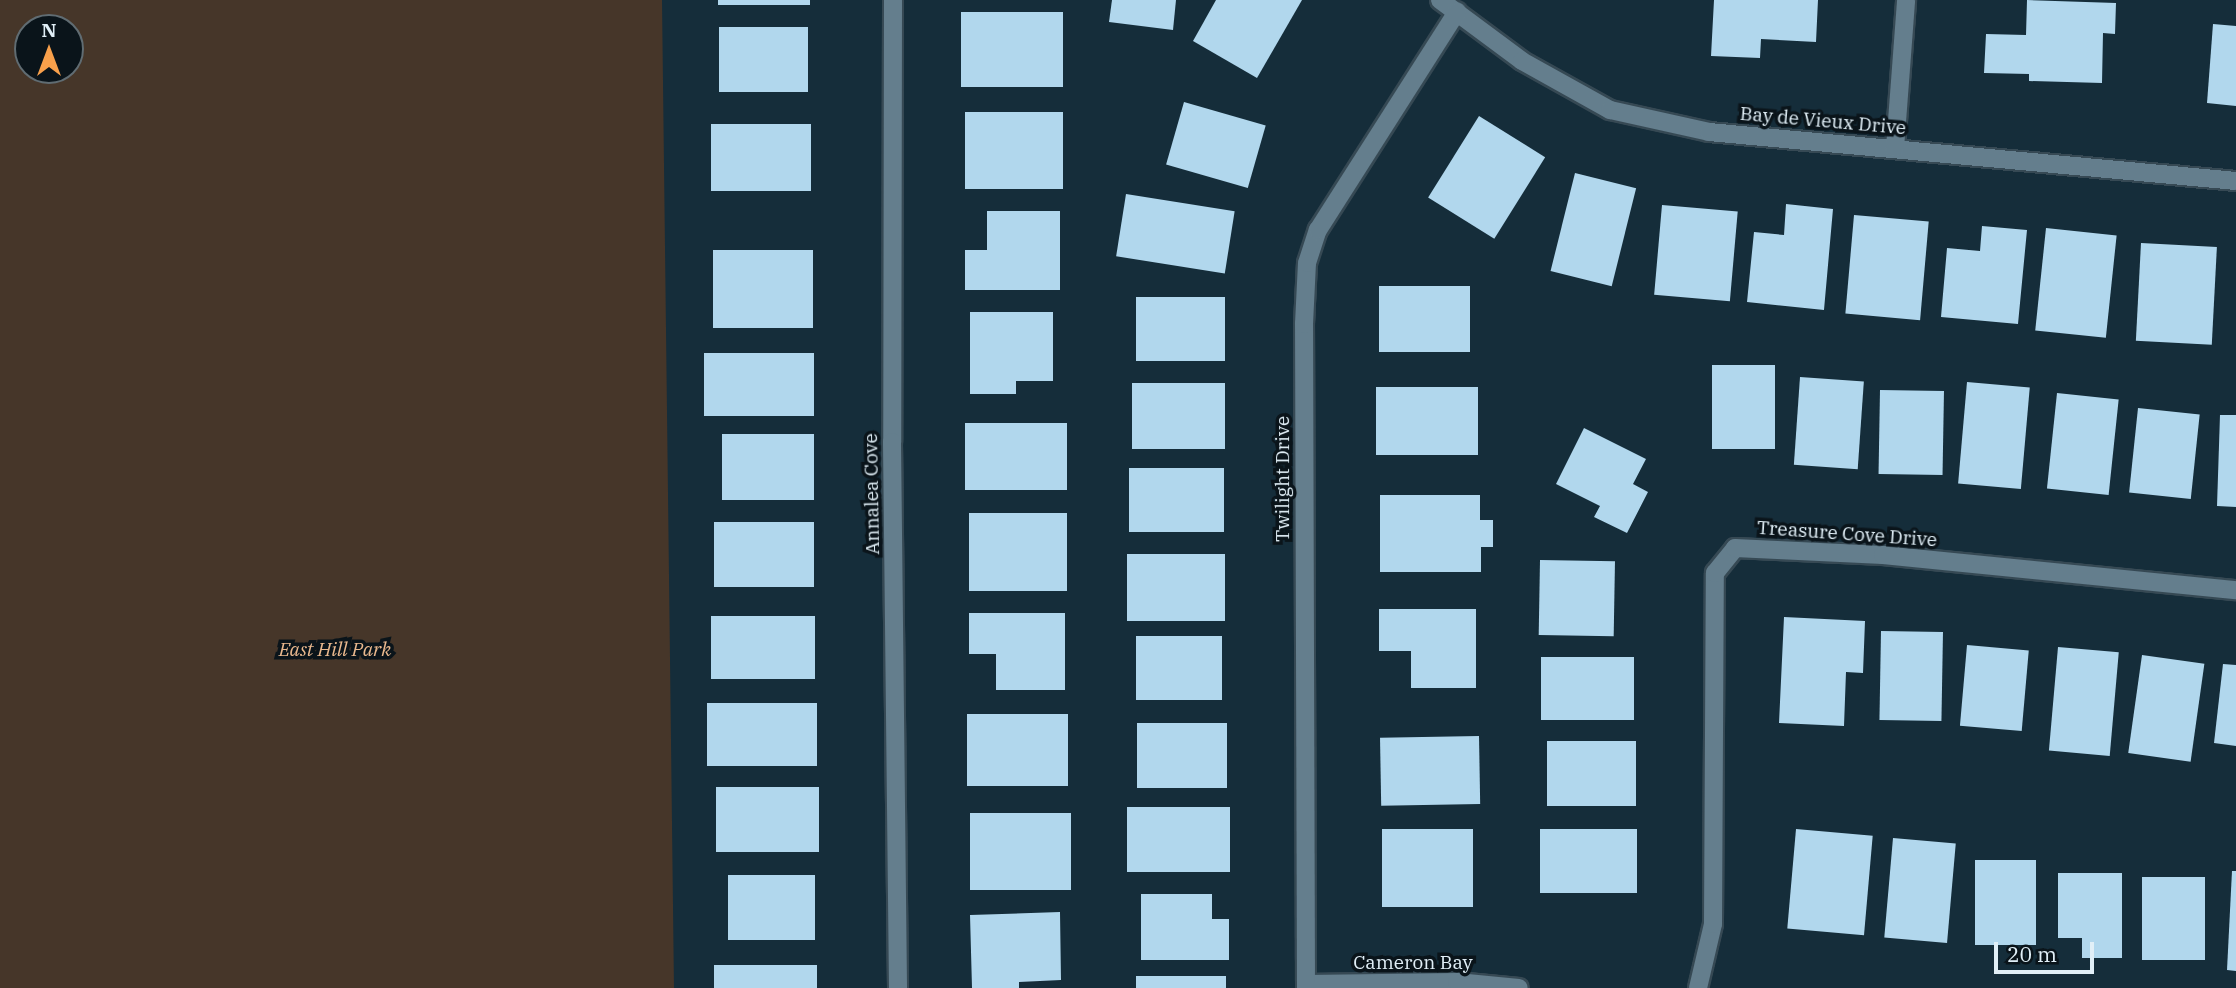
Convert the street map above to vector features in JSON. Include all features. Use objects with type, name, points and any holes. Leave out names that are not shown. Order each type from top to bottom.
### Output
[{"type":"street","name":"Annalea Cove","points":[[893,0],[892,442],[898,988]]},
{"type":"street","name":"Bay de Vieux Drive","points":[[1440,0],[1522,61],[1610,110],[1709,132],[2236,181]]},
{"type":"street","points":[[1895,148],[1906,0]]},
{"type":"street","name":"Twilight Drive","points":[[1306,986],[1304,324],[1307,263],[1318,230],[1457,12]]},
{"type":"street","name":"Treasure Cove Drive","points":[[1698,988],[1713,924],[1715,573],[1735,548],[1883,555],[2236,590]]},
{"type":"street","name":"Cameron Bay","points":[[1306,986],[1457,982],[1519,988]]},
{"type":"green space","name":"East Hill Park","points":[[0,0],[662,0],[674,988],[0,988]]},
{"type":"building","points":[[718,0],[810,0],[810,5],[718,5]]},
{"type":"building","points":[[1112,0],[1176,0],[1173,30],[1109,22]]},
{"type":"building","points":[[1216,0],[1302,0],[1257,78],[1193,41]]},
{"type":"building","points":[[1714,0],[1818,0],[1816,42],[1761,39],[1760,58],[1711,56]]},
{"type":"building","points":[[2027,0],[2116,3],[2115,34],[2103,33],[2102,83],[2029,81],[2029,74],[1984,73],[1986,34],[2026,35]]},
{"type":"building","points":[[961,12],[1063,12],[1063,87],[961,87]]},
{"type":"building","points":[[2213,24],[2236,26],[2236,106],[2207,103]]},
{"type":"building","points":[[719,27],[808,27],[808,92],[719,92]]},
{"type":"building","points":[[1184,102],[1266,125],[1248,188],[1166,164]]},
{"type":"building","points":[[965,112],[1063,112],[1063,189],[965,189]]},
{"type":"building","points":[[1479,116],[1545,157],[1494,239],[1428,197]]},
{"type":"building","points":[[711,124],[811,124],[811,191],[711,191]]},
{"type":"building","points":[[1575,173],[1636,188],[1612,286],[1551,271]]},
{"type":"building","points":[[1126,194],[1235,211],[1225,273],[1116,256]]},
{"type":"building","points":[[1786,204],[1833,209],[1824,310],[1747,302],[1754,232],[1784,235]]},
{"type":"building","points":[[1662,205],[1738,212],[1730,301],[1654,295]]},
{"type":"building","points":[[987,211],[1060,211],[1060,290],[965,290],[965,250],[987,250]]},
{"type":"building","points":[[1854,215],[1929,222],[1920,320],[1845,314]]},
{"type":"building","points":[[1982,226],[2027,230],[2018,324],[1941,317],[1947,248],[1980,251]]},
{"type":"building","points":[[2046,228],[2117,235],[2106,338],[2035,330]]},
{"type":"building","points":[[2141,243],[2217,247],[2212,345],[2136,341]]},
{"type":"building","points":[[713,250],[813,250],[813,328],[713,328]]},
{"type":"building","points":[[1379,286],[1470,286],[1470,352],[1379,352]]},
{"type":"building","points":[[1136,297],[1225,297],[1225,361],[1136,361]]},
{"type":"building","points":[[970,312],[1053,312],[1053,381],[1016,381],[1016,394],[970,394]]},
{"type":"building","points":[[704,353],[814,353],[814,416],[704,416]]},
{"type":"building","points":[[1712,365],[1775,365],[1775,449],[1712,449]]},
{"type":"building","points":[[1800,377],[1864,381],[1858,469],[1794,465]]},
{"type":"building","points":[[1967,382],[2030,387],[2021,489],[1958,484]]},
{"type":"building","points":[[1132,383],[1225,383],[1225,449],[1132,449]]},
{"type":"building","points":[[1376,387],[1478,387],[1478,455],[1376,455]]},
{"type":"building","points":[[1880,390],[1944,391],[1943,475],[1879,474]]},
{"type":"building","points":[[2057,393],[2119,399],[2109,495],[2047,488]]},
{"type":"building","points":[[2138,408],[2200,414],[2191,499],[2129,493]]},
{"type":"building","points":[[2220,415],[2236,415],[2236,507],[2217,506]]},
{"type":"building","points":[[965,423],[1067,423],[1067,490],[965,490]]},
{"type":"building","points":[[1584,428],[1646,459],[1633,484],[1648,492],[1627,533],[1594,517],[1600,506],[1556,484]]},
{"type":"building","points":[[722,434],[814,434],[814,500],[722,500]]},
{"type":"building","points":[[1129,468],[1224,468],[1224,532],[1129,532]]},
{"type":"building","points":[[1380,495],[1480,495],[1480,520],[1493,520],[1493,547],[1481,547],[1481,572],[1380,572]]},
{"type":"building","points":[[969,513],[1067,513],[1067,591],[969,591]]},
{"type":"building","points":[[714,522],[814,522],[814,587],[714,587]]},
{"type":"building","points":[[1127,554],[1225,554],[1225,621],[1127,621]]},
{"type":"building","points":[[1540,560],[1615,561],[1614,636],[1539,635]]},
{"type":"building","points":[[1379,609],[1476,609],[1476,688],[1411,688],[1411,651],[1379,651]]},
{"type":"building","points":[[969,613],[1065,613],[1065,690],[996,690],[996,654],[969,654]]},
{"type":"building","points":[[711,616],[815,616],[815,679],[711,679]]},
{"type":"building","points":[[1784,617],[1865,621],[1863,673],[1846,672],[1844,726],[1779,723]]},
{"type":"building","points":[[1881,631],[1943,632],[1941,721],[1879,720]]},
{"type":"building","points":[[1136,636],[1222,636],[1222,700],[1136,700]]},
{"type":"building","points":[[1967,645],[2029,650],[2022,731],[1960,726]]},
{"type":"building","points":[[2058,647],[2119,652],[2110,756],[2049,751]]},
{"type":"building","points":[[2142,655],[2204,664],[2191,762],[2128,753]]},
{"type":"building","points":[[1541,657],[1634,657],[1634,720],[1541,720]]},
{"type":"building","points":[[2223,664],[2236,665],[2236,746],[2214,743]]},
{"type":"building","points":[[707,703],[817,703],[817,766],[707,766]]},
{"type":"building","points":[[967,714],[1068,714],[1068,786],[967,786]]},
{"type":"building","points":[[1137,723],[1227,723],[1227,788],[1137,788]]},
{"type":"building","points":[[1479,736],[1480,804],[1381,806],[1380,738]]},
{"type":"building","points":[[1547,741],[1636,741],[1636,806],[1547,806]]},
{"type":"building","points":[[716,787],[819,787],[819,852],[716,852]]},
{"type":"building","points":[[1127,807],[1230,807],[1230,872],[1127,872]]},
{"type":"building","points":[[970,813],[1071,813],[1071,890],[970,890]]},
{"type":"building","points":[[1382,829],[1473,829],[1473,907],[1382,907]]},
{"type":"building","points":[[1540,829],[1637,829],[1637,893],[1540,893]]},
{"type":"building","points":[[1796,829],[1873,836],[1864,935],[1787,929]]},
{"type":"building","points":[[1893,838],[1956,843],[1947,943],[1884,938]]},
{"type":"building","points":[[1975,860],[2036,860],[2036,945],[1975,945]]},
{"type":"building","points":[[2232,871],[2236,871],[2236,971],[2227,970]]},
{"type":"building","points":[[2058,873],[2122,873],[2122,958],[2082,958],[2082,938],[2058,938]]},
{"type":"building","points":[[728,875],[815,875],[815,940],[728,940]]},
{"type":"building","points":[[2142,877],[2205,877],[2205,960],[2142,960]]},
{"type":"building","points":[[1141,894],[1212,894],[1212,919],[1229,919],[1229,960],[1141,960]]},
{"type":"building","points":[[1060,912],[1061,980],[1019,982],[1019,988],[972,988],[970,915]]},
{"type":"building","points":[[714,965],[817,965],[817,988],[714,988]]},
{"type":"building","points":[[1136,976],[1226,976],[1226,988],[1136,988]]}]
